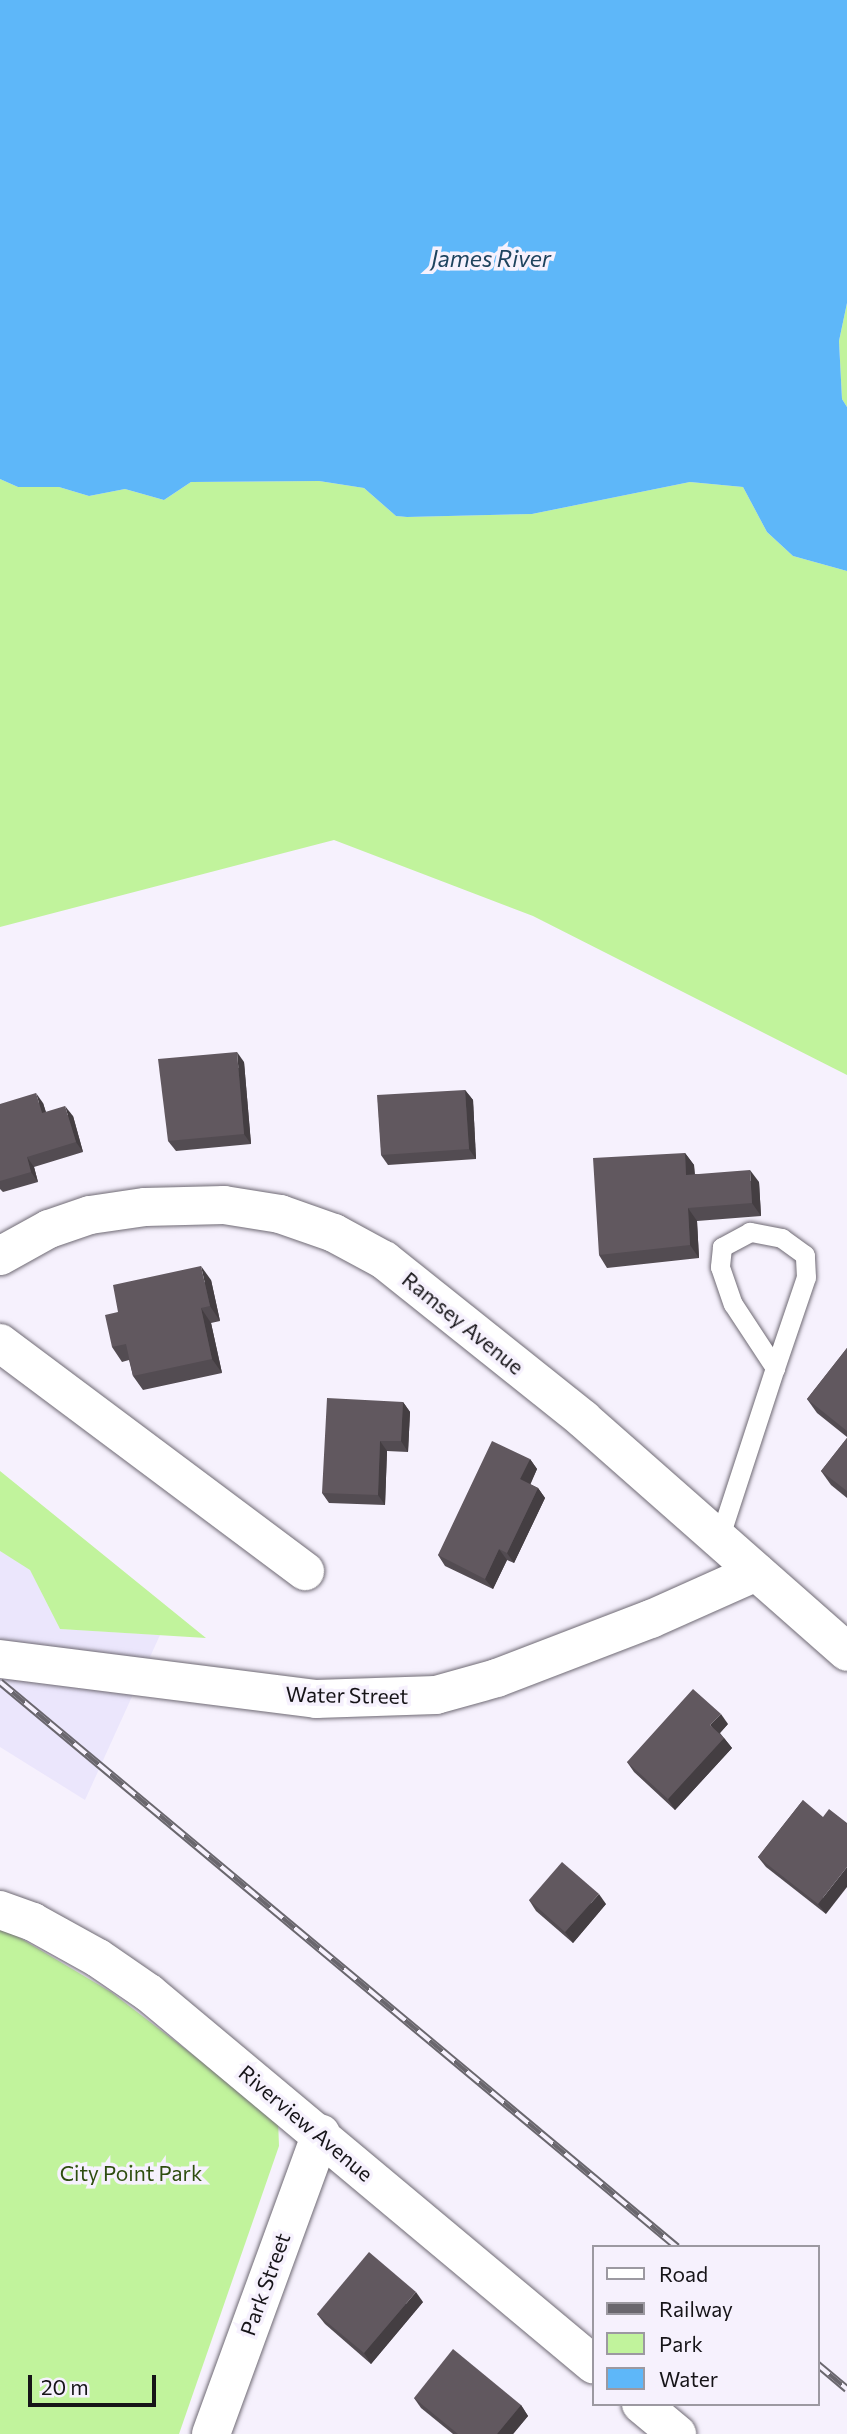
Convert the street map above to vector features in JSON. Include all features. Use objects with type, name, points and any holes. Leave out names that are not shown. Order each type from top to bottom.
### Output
[{"type":"street","name":"Ramsey Avenue","points":[[0,1256],[49,1229],[80,1218],[145,1207],[224,1205],[280,1214],[334,1233],[384,1260],[583,1419],[847,1652]]},
{"type":"street","points":[[0,1343],[306,1571]]},
{"type":"street","name":"Water Street","points":[[0,1659],[316,1699],[436,1695],[497,1678],[651,1619],[756,1572]]},
{"type":"street","name":"Riverview Avenue","points":[[0,1910],[33,1922],[119,1972],[321,2134],[592,2363]]},
{"type":"street","name":"Park Street","points":[[211,2434],[321,2134]]},
{"type":"street","points":[[643,2406],[677,2434]]},
{"type":"lane","points":[[719,1539],[806,1277],[805,1255],[782,1238],[750,1232],[722,1247],[720,1267],[733,1304],[775,1368]]},
{"type":"shaded area","points":[[0,1551],[30,1569],[60,1629],[160,1635],[85,1800],[0,1747]]},
{"type":"green space","points":[[847,303],[847,407],[842,399],[839,341]]},
{"type":"green space","points":[[0,479],[18,487],[59,487],[89,496],[125,489],[164,500],[191,482],[319,481],[364,488],[396,516],[407,517],[532,514],[690,482],[743,487],[767,532],[793,556],[847,571],[847,1075],[533,916],[334,840],[0,927]]},
{"type":"green space","points":[[0,1471],[206,1638],[60,1629],[30,1570],[0,1551]]},
{"type":"green space","name":"City Point Park","points":[[0,1926],[111,1992],[278,2120],[279,2146],[179,2434],[0,2434]]},
{"type":"water","name":"James River","points":[[0,0],[847,0],[847,303],[839,341],[842,399],[847,407],[847,571],[793,556],[767,532],[743,487],[690,482],[532,514],[407,517],[396,516],[364,488],[319,481],[191,482],[164,500],[125,489],[89,496],[59,487],[18,487],[0,479]]},
{"type":"building","points":[[237,1052],[244,1134],[168,1141],[158,1059]]},
{"type":"building","points":[[465,1090],[469,1149],[381,1155],[377,1095]]},
{"type":"building","points":[[36,1093],[42,1113],[65,1106],[76,1142],[27,1157],[31,1172],[0,1181],[0,1104]]},
{"type":"building","points":[[685,1153],[686,1175],[750,1170],[752,1203],[688,1208],[690,1245],[599,1255],[593,1158]]},
{"type":"building","points":[[201,1266],[210,1306],[201,1308],[212,1359],[133,1376],[126,1344],[112,1347],[105,1315],[118,1312],[113,1285]]},
{"type":"building","points":[[847,1348],[847,1431],[807,1399]]},
{"type":"building","points":[[327,1398],[403,1402],[401,1441],[380,1441],[378,1495],[322,1493]]},
{"type":"building","points":[[847,1438],[847,1491],[821,1471]]},
{"type":"building","points":[[492,1441],[530,1459],[520,1479],[538,1488],[507,1553],[499,1549],[485,1579],[438,1555]]},
{"type":"building","points":[[693,1689],[721,1714],[710,1725],[724,1738],[668,1799],[627,1762]]},
{"type":"building","points":[[803,1800],[823,1817],[829,1809],[847,1823],[847,1867],[818,1904],[758,1857]]},
{"type":"building","points":[[562,1862],[599,1894],[565,1932],[529,1900]]},
{"type":"building","points":[[369,2252],[416,2292],[364,2353],[317,2314]]},
{"type":"building","points":[[453,2349],[521,2405],[497,2434],[458,2434],[414,2398]]},
{"type":"railway","points":[[0,1682],[675,2245]]},
{"type":"railway","points":[[819,2366],[847,2389]]}]
